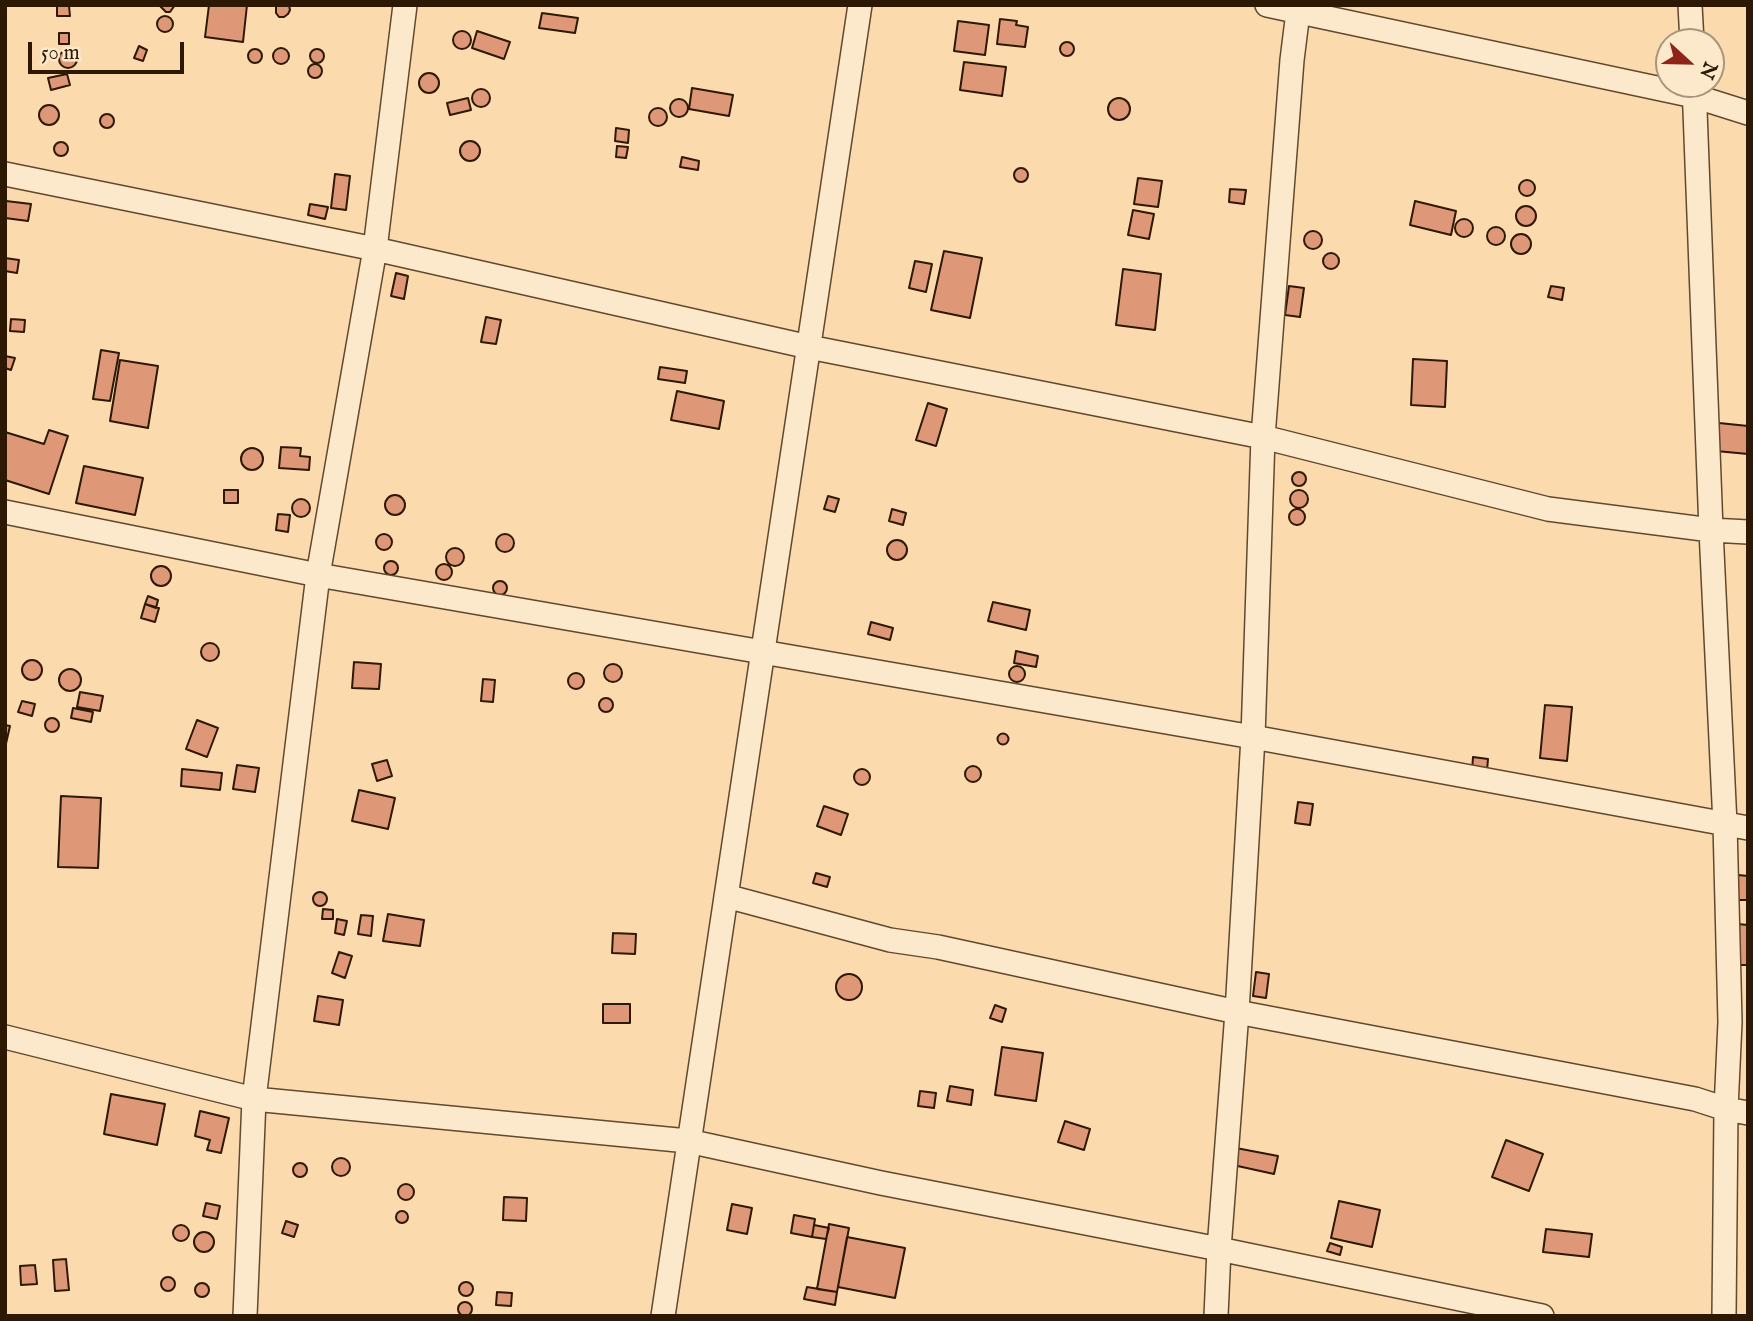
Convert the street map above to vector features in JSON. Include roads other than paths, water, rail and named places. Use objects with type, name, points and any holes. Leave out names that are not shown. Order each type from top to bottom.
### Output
[{"type":"street","points":[[245,1316],[254,1099],[317,575],[375,249],[405,5]]},
{"type":"street","points":[[663,1316],[860,5]]},
{"type":"street","points":[[1267,5],[1655,82]]},
{"type":"street","points":[[1690,5],[1691,28]]},
{"type":"street","points":[[1216,1316],[1253,737],[1263,437],[1298,12]]},
{"type":"street","points":[[1694,98],[1725,824],[1730,1022],[1737,1111],[1724,1316]]},
{"type":"street","points":[[1713,98],[1748,113]]},
{"type":"street","points":[[5,174],[375,249],[809,347],[1263,437],[1548,509],[1711,530],[1748,532]]},
{"type":"street","points":[[5,512],[317,575],[1253,737],[1748,828]]},
{"type":"street","points":[[726,896],[890,940],[938,947],[1237,1012],[1695,1099],[1737,1111]]},
{"type":"street","points":[[5,1037],[254,1099],[688,1141],[895,1186],[1542,1316]]}]
